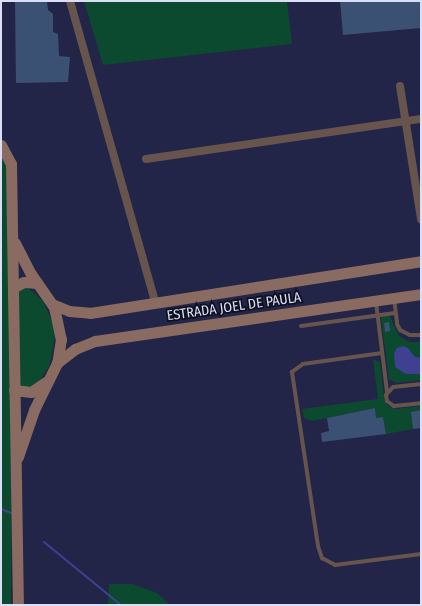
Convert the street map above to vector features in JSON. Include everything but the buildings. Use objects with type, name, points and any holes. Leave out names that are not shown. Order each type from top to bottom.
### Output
[{"type":"main road","points":[[1,145],[11,164],[18,605]]},
{"type":"main road","points":[[13,239],[37,283],[52,304],[61,330],[57,363],[46,382],[28,425],[15,469]]},
{"type":"main road","name":"ESTRADA JOEL DE PAULA","points":[[52,304],[63,310],[82,313],[421,261]]},
{"type":"main road","points":[[14,288],[24,282],[37,283]]},
{"type":"main road","name":"ESTRADA JOEL DE PAULA","points":[[57,363],[75,349],[95,341],[421,294]]},
{"type":"main road","points":[[14,390],[31,392],[46,382]]},
{"type":"street","name":"ESTRADA JOEL DE PAULA","points":[[70,1],[155,302]]},
{"type":"street","points":[[400,86],[421,219]]},
{"type":"street","points":[[146,159],[421,119]]},
{"type":"lane","points":[[394,298],[397,324],[403,333],[410,335],[421,334]]},
{"type":"lane","points":[[376,301],[387,401],[391,405],[421,403]]},
{"type":"lane","points":[[301,326],[377,314],[395,313]]},
{"type":"lane","points":[[382,353],[303,364],[292,372],[318,546],[322,558],[335,565],[421,554]]},
{"type":"lane","points":[[387,392],[393,387],[421,384]]},
{"type":"green space","points":[[84,1],[287,1],[292,44],[103,65]]},
{"type":"green space","points":[[1,152],[6,163],[12,439],[11,605],[1,605]]},
{"type":"green space","points":[[28,288],[43,301],[56,330],[50,364],[41,379],[29,388],[19,386],[18,291]]},
{"type":"green space","points":[[389,315],[399,336],[409,342],[421,342],[421,380],[396,383],[389,379],[381,318]]},
{"type":"green space","points":[[373,359],[380,362],[384,399],[387,405],[395,409],[421,406],[421,410],[411,412],[413,429],[386,434],[383,417],[376,418],[375,408],[312,421],[304,418],[302,409],[378,399]]},
{"type":"green space","points":[[109,584],[132,584],[157,593],[170,605],[108,605]]},
{"type":"shaded area","points":[[403,346],[408,348],[415,357],[421,358],[421,374],[406,374],[395,367],[394,353],[397,348]]},
{"type":"waterway","points":[[1,509],[11,513]]},
{"type":"waterway","points":[[44,542],[121,605]]}]
